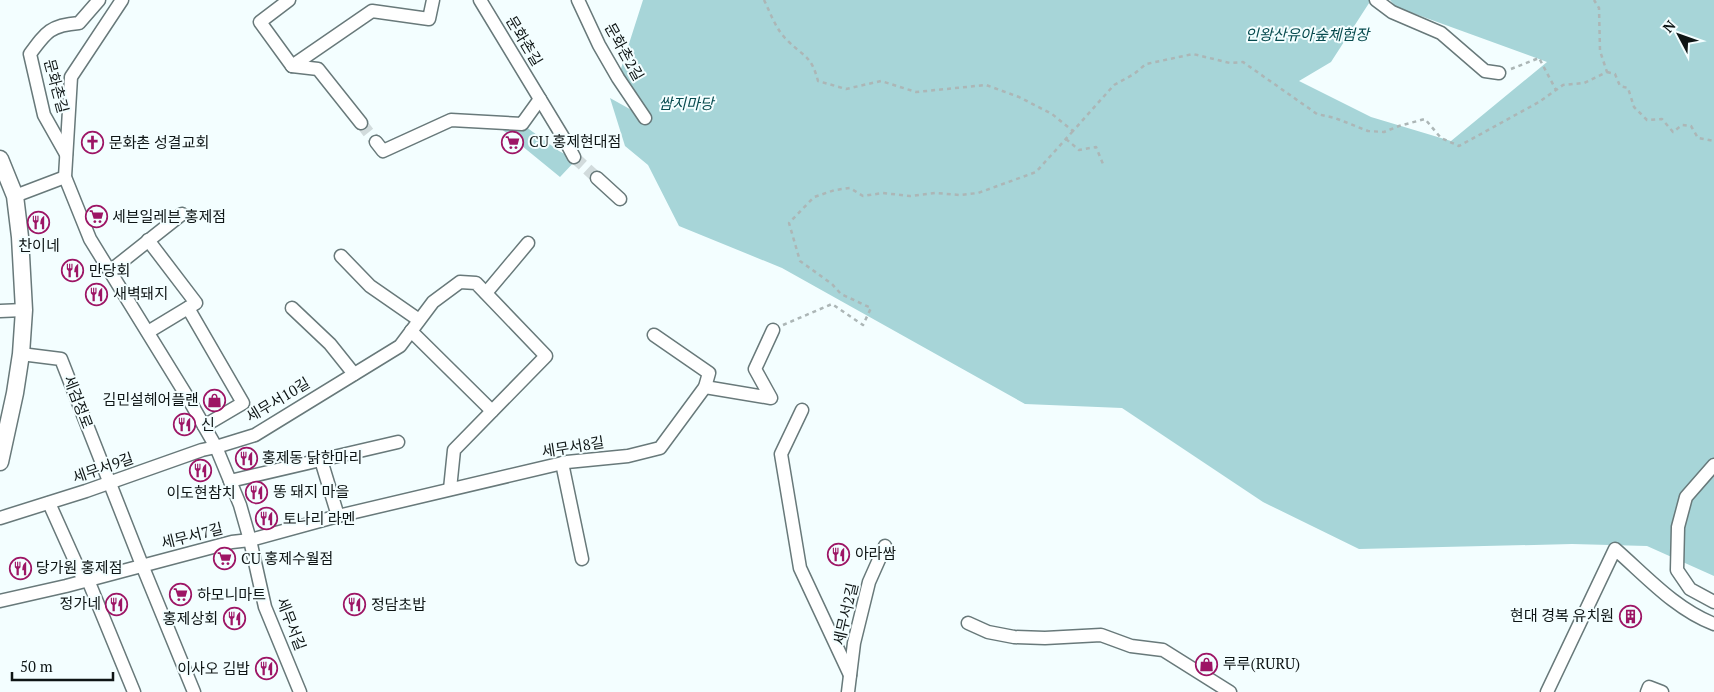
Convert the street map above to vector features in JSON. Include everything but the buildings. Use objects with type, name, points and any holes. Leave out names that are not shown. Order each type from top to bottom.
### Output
[{"type":"main road","points":[[0,160],[15,196],[20,237],[24,310],[21,354],[15,393],[0,462]]},
{"type":"street","name":"문화촌길","points":[[66,154],[44,115],[30,54],[45,34],[62,24],[78,23],[99,0]]},
{"type":"street","points":[[290,0],[260,22],[292,66],[318,69],[361,123]]},
{"type":"street","points":[[292,66],[372,11],[429,19],[433,0]]},
{"type":"street","name":"문화촌길","points":[[480,0],[540,99],[563,146],[574,157]]},
{"type":"street","name":"문화촌2길","points":[[578,0],[599,45],[618,78],[645,118]]},
{"type":"street","points":[[1376,0],[1392,12],[1441,34],[1486,71],[1499,73]]},
{"type":"street","name":"문화촌길","points":[[65,177],[71,77],[123,2]]},
{"type":"street","points":[[376,142],[383,151],[451,120],[522,124],[540,99]]},
{"type":"street","points":[[15,196],[65,177]]},
{"type":"street","name":"세무서길","points":[[65,177],[90,239],[216,447],[240,505],[265,607],[300,692]]},
{"type":"street","points":[[597,178],[620,199]]},
{"type":"street","points":[[110,271],[182,214]]},
{"type":"street","points":[[148,240],[196,303],[148,332]]},
{"type":"street","points":[[486,293],[528,243]]},
{"type":"street","points":[[341,256],[370,286],[419,320]]},
{"type":"street","name":"세무서10길","points":[[216,447],[255,435],[400,346],[433,302],[460,282],[476,283],[546,356],[454,450],[450,490]]},
{"type":"street","points":[[188,308],[243,403],[204,426]]},
{"type":"street","points":[[292,308],[330,344],[354,374]]},
{"type":"street","points":[[0,311],[24,310]]},
{"type":"street","points":[[654,335],[709,373],[705,387],[771,398],[755,369],[773,330]]},
{"type":"street","points":[[411,331],[492,411]]},
{"type":"street","name":"세검정로","points":[[21,354],[61,359],[109,483]]},
{"type":"street","name":"세무서8길","points":[[250,540],[338,516],[562,463],[628,456],[660,448],[705,387]]},
{"type":"street","points":[[802,410],[781,454],[800,568],[850,675]]},
{"type":"street","points":[[230,481],[398,442]]},
{"type":"street","name":"세무서9길","points":[[0,518],[109,483],[202,450],[216,447]]},
{"type":"street","points":[[322,460],[338,516]]},
{"type":"street","points":[[562,463],[582,559]]},
{"type":"street","points":[[1714,465],[1686,497],[1678,527],[1677,570],[1690,589],[1714,602]]},
{"type":"street","points":[[109,483],[194,692]]},
{"type":"street","points":[[49,503],[86,581],[134,692]]},
{"type":"street","name":"세무서7길","points":[[0,601],[86,581],[232,542],[250,540]]},
{"type":"street","name":"세무서2길","points":[[848,692],[854,643],[869,582],[885,546]]},
{"type":"street","points":[[1547,692],[1615,549],[1674,602],[1701,620],[1714,624]]},
{"type":"street","points":[[968,623],[988,632],[1014,636],[1045,638],[1101,635],[1131,646],[1163,650],[1230,692]]},
{"type":"street","points":[[1647,692],[1649,687],[1662,692]]},
{"type":"path","points":[[764,0],[775,23],[787,41],[802,52],[813,64],[818,81],[846,89],[880,81],[916,92],[986,85],[1019,97],[1052,114],[1073,131]]},
{"type":"path","points":[[1594,0],[1599,8],[1600,51],[1606,72]]},
{"type":"path","points":[[773,330],[832,304],[863,325],[871,308],[841,294],[832,284],[800,261],[789,223],[814,197],[835,190],[850,188],[863,196],[883,193],[910,196],[935,192],[960,195],[978,193],[1036,172],[1114,85],[1134,74],[1146,64],[1193,54],[1230,63],[1243,62],[1317,114],[1335,118],[1368,131],[1384,132],[1425,119],[1441,138],[1459,146],[1472,141],[1539,102],[1563,85],[1584,83],[1606,72],[1615,74],[1620,86],[1628,88],[1634,107],[1647,120],[1662,119],[1673,132],[1682,126],[1691,126],[1698,138],[1714,141]]},
{"type":"path","points":[[1499,73],[1539,58],[1556,90]]},
{"type":"path","points":[[1066,139],[1079,150],[1096,147],[1103,164]]},
{"type":"green space","points":[[643,0],[1371,0],[1331,62],[1299,81],[1371,117],[1451,141],[1547,62],[1396,7],[1390,0],[1714,0],[1714,576],[1647,546],[1572,544],[1359,549],[1263,502],[1122,408],[1025,404],[782,268],[679,226],[648,165],[625,146],[610,98],[644,117],[618,78]]},
{"type":"green space","points":[[522,124],[559,151],[576,160],[560,177],[499,127]]},
{"type":"tunnel","points":[[361,123],[376,142]]},
{"type":"tunnel","points":[[574,157],[597,178]]},
{"type":"place","name":"CU 홍제현대점","points":[[513,142]]},
{"type":"place","name":"문화촌 성결교회","points":[[93,143]]},
{"type":"place","name":"세븐일레븐 홍제점","points":[[96,217]]},
{"type":"place","name":"찬이네","points":[[39,223]]},
{"type":"place","name":"만당회","points":[[73,271]]},
{"type":"place","name":"새벽돼지","points":[[97,294]]},
{"type":"place","name":"김민설헤어플랜","points":[[215,400]]},
{"type":"place","name":"신","points":[[185,425]]},
{"type":"place","name":"홍제동 닭한마리","points":[[246,458]]},
{"type":"place","name":"이도현참치","points":[[201,470]]},
{"type":"place","name":"똥 돼지 마을","points":[[257,492]]},
{"type":"place","name":"토나리 라멘","points":[[267,519]]},
{"type":"place","name":"아라쌈","points":[[839,554]]},
{"type":"place","name":"CU 홍제수월점","points":[[225,559]]},
{"type":"place","name":"당가원 홍제점","points":[[20,568]]},
{"type":"place","name":"하모니마트","points":[[181,595]]},
{"type":"place","name":"정가네","points":[[117,604]]},
{"type":"place","name":"정담초밥","points":[[355,605]]},
{"type":"place","name":"현대 경복 유치원","points":[[1630,616]]},
{"type":"place","name":"홍제상회","points":[[234,619]]},
{"type":"place","name":"루루(RURU)","points":[[1207,664]]},
{"type":"place","name":"이사오 김밥","points":[[266,669]]},
{"type":"park label","name":"인왕산유아숲체험장","points":[[1307,35]]},
{"type":"park label","name":"쌈지마당","points":[[686,104]]}]
